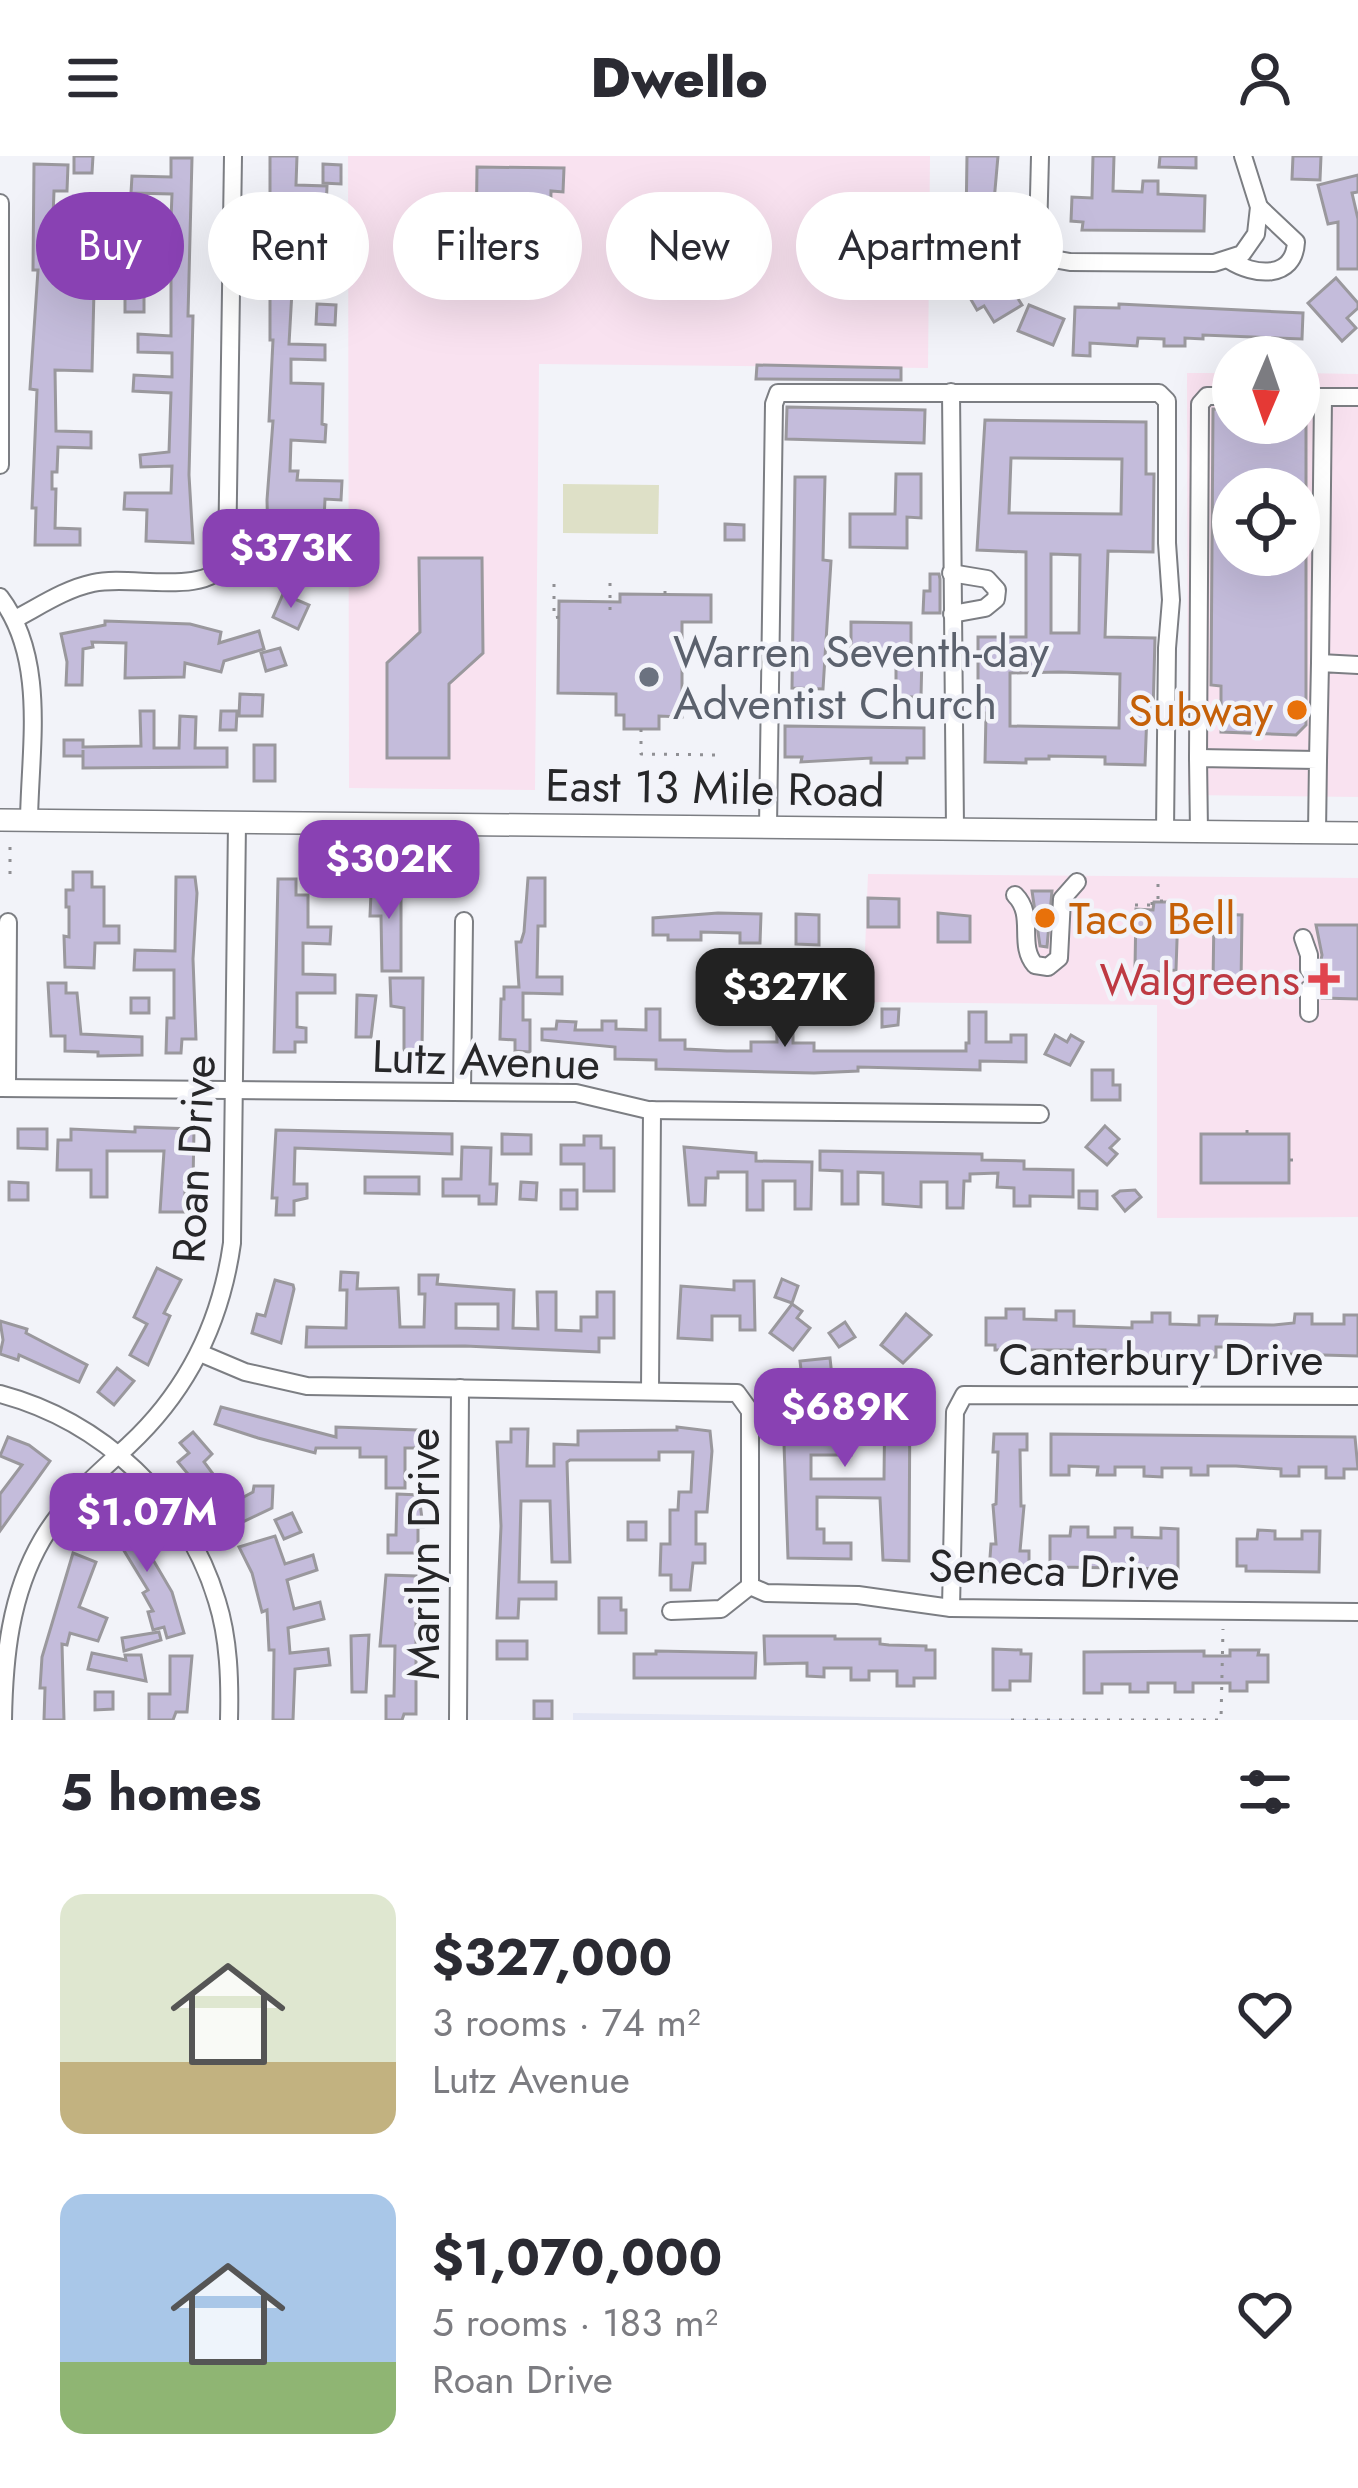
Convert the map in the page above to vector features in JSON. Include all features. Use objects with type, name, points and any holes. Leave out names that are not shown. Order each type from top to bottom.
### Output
[{"type":"main road","name":"East 13 Mile Road","points":[[0,820],[1358,833]]},
{"type":"street","points":[[15,620],[89,583],[197,581],[221,572],[230,544],[233,156]]},
{"type":"street","points":[[1040,156],[1038,224],[1043,254],[1070,262],[1229,260],[1242,254],[1256,234],[1259,207],[1243,156]]},
{"type":"street","points":[[0,203],[0,465]]},
{"type":"street","points":[[1229,260],[1242,268],[1263,271],[1285,268],[1292,261],[1296,242],[1259,207]]},
{"type":"street","points":[[951,392],[955,829]]},
{"type":"street","points":[[768,827],[774,404],[778,394],[951,392],[1165,396],[1172,600],[1165,831]]},
{"type":"street","points":[[1198,831],[1200,404],[1212,396]]},
{"type":"street","points":[[1317,832],[1323,397],[1358,398]]},
{"type":"street","points":[[951,573],[987,579],[997,590],[996,599],[986,608],[952,614]]},
{"type":"street","points":[[0,597],[27,647],[31,676],[29,820]]},
{"type":"street","points":[[1320,663],[1358,664]]},
{"type":"street","points":[[1198,758],[1318,760]]},
{"type":"street","name":"Roan Drive","points":[[3,1720],[6,1649],[32,1560],[44,1536],[81,1489],[176,1393],[200,1353],[221,1301],[232,1243],[237,822]]},
{"type":"street","points":[[1016,896],[1027,911],[1028,958],[1048,968],[1059,958],[1062,898],[1077,882]]},
{"type":"street","points":[[462,1092],[464,920]]},
{"type":"street","points":[[3,1088],[8,922]]},
{"type":"street","points":[[1303,938],[1310,955],[1309,1013]]},
{"type":"street","name":"Lutz Avenue","points":[[3,1088],[588,1094],[652,1110],[1040,1114]]},
{"type":"street","points":[[650,1391],[652,1110]]},
{"type":"street","points":[[200,1353],[244,1372],[307,1386],[731,1392],[742,1396],[750,1411],[750,1586],[721,1609],[671,1610]]},
{"type":"street","name":"Marilyn Drive","points":[[458,1720],[460,1388]]},
{"type":"street","points":[[0,1394],[61,1416],[118,1454],[169,1507],[207,1570],[219,1604],[229,1720]]},
{"type":"street","name":"Canterbury Drive","points":[[951,1608],[955,1412],[964,1395],[1358,1396]]},
{"type":"street","name":"Seneca Drive","points":[[750,1586],[766,1593],[858,1594],[951,1608],[1358,1612]]},
{"type":"path","points":[[610,583],[610,615]]},
{"type":"path","points":[[665,583],[665,594]]},
{"type":"path","points":[[554,584],[554,617],[559,617]]},
{"type":"path","points":[[610,604],[620,604]]},
{"type":"path","points":[[641,729],[640,754],[722,755]]},
{"type":"path","points":[[10,847],[10,880]]},
{"type":"path","points":[[464,883],[465,870]]},
{"type":"path","points":[[1154,904],[1158,877]]},
{"type":"path","points":[[1135,905],[1172,901],[1172,906],[1180,906]]},
{"type":"path","points":[[1247,1124],[1247,1133]]},
{"type":"path","points":[[1010,1720],[1221,1720],[1223,1622]]},
{"type":"shaded area","points":[[348,156],[930,156],[930,192],[796,192],[796,300],[929,300],[928,368],[539,364],[535,790],[349,788],[348,300],[369,300],[369,192],[348,192]]},
{"type":"shaded area","points":[[1187,373],[1212,373],[1212,444],[1320,444],[1320,373],[1358,374],[1358,797],[1188,795]]},
{"type":"shaded area","points":[[868,874],[1358,878],[1358,1217],[1157,1218],[1157,1005],[863,1002]]},
{"type":"shaded area","points":[[573,1713],[1107,1720],[573,1720]]},
{"type":"green space","points":[[563,484],[659,485],[658,534],[563,533]]},
{"type":"building","points":[[74,156],[93,156],[92,173],[74,173]]},
{"type":"building","points":[[270,156],[297,156],[296,185],[327,186],[327,192],[270,192]]},
{"type":"building","points":[[967,156],[998,156],[995,192],[966,192]]},
{"type":"building","points":[[1093,156],[1114,156],[1113,191],[1142,192],[1143,181],[1158,181],[1158,194],[1205,196],[1204,231],[1082,230],[1083,222],[1071,221],[1072,197],[1092,198]]},
{"type":"building","points":[[1160,156],[1196,156],[1196,168],[1159,167]]},
{"type":"building","points":[[1293,156],[1321,156],[1320,180],[1292,179]]},
{"type":"building","points":[[171,158],[192,158],[188,316],[193,316],[189,475],[193,543],[146,541],[147,510],[124,509],[125,493],[171,493],[172,466],[141,467],[140,455],[169,452],[171,393],[133,391],[134,375],[172,377],[172,353],[138,352],[138,334],[171,336],[171,300],[184,300],[184,192],[131,192],[132,176],[171,177]]},
{"type":"building","points":[[34,164],[68,165],[67,191],[36,192],[33,270]]},
{"type":"building","points":[[323,164],[341,165],[341,184],[323,183]]},
{"type":"building","points":[[477,167],[564,168],[563,192],[477,192]]},
{"type":"building","points":[[1358,175],[1358,192],[1352,193],[1358,219],[1358,269],[1338,269],[1338,222],[1328,224],[1318,185]]},
{"type":"building","points":[[1336,278],[1358,303],[1347,318],[1356,328],[1342,341],[1308,303]]},
{"type":"building","points":[[36,300],[94,300],[92,371],[55,370],[56,431],[91,432],[91,448],[58,447],[57,472],[52,472],[55,528],[80,529],[80,545],[35,545],[37,390],[30,389]]},
{"type":"building","points":[[125,300],[144,300],[144,312],[125,312]]},
{"type":"building","points":[[270,300],[291,300],[289,344],[325,345],[325,360],[291,359],[291,383],[323,384],[322,424],[326,425],[325,442],[291,440],[290,471],[298,471],[297,480],[342,481],[341,500],[325,499],[324,520],[288,519],[287,550],[324,538],[323,542],[332,542],[331,561],[299,560],[303,574],[286,579],[284,585],[276,559],[266,557],[274,554],[268,539],[267,500],[273,421],[269,421]]},
{"type":"building","points":[[971,300],[1019,300],[1022,305],[994,322],[984,306],[977,310]]},
{"type":"building","points":[[317,304],[336,305],[335,325],[316,324]]},
{"type":"building","points":[[1119,304],[1303,313],[1302,336],[1203,335],[1203,339],[1185,338],[1185,346],[1138,338],[1137,346],[1090,343],[1090,356],[1073,355],[1075,307],[1119,308]]},
{"type":"building","points":[[1029,305],[1064,319],[1053,345],[1018,331]]},
{"type":"building","points":[[757,365],[901,368],[901,380],[756,379]]},
{"type":"building","points":[[787,407],[925,410],[924,443],[786,439]]},
{"type":"building","points":[[985,420],[1146,422],[1146,474],[1154,474],[1153,552],[1108,551],[1105,637],[1155,638],[1153,713],[1147,713],[1145,765],[1105,764],[1105,757],[985,762],[986,713],[978,713],[978,637],[1026,637],[1026,552],[977,550]],"holes":[[[1011,458],[1122,459],[1121,514],[1009,513]],[[1051,554],[1080,555],[1079,633],[1051,633]],[[1010,673],[1120,674],[1119,728],[1010,726]]]},
{"type":"building","points":[[1213,444],[1306,444],[1306,468],[1213,468]]},
{"type":"building","points":[[896,474],[921,474],[921,518],[907,517],[907,548],[850,547],[850,514],[895,514]]},
{"type":"building","points":[[795,477],[825,477],[823,560],[831,561],[823,689],[792,688]]},
{"type":"building","points":[[725,524],[744,525],[744,540],[725,540]]},
{"type":"building","points":[[1212,547],[1212,576],[1306,576],[1306,725],[1296,735],[1221,732],[1221,686],[1211,685]]},
{"type":"building","points":[[419,558],[482,558],[483,653],[449,684],[449,758],[387,758],[387,663],[420,632]]},
{"type":"building","points":[[930,574],[939,574],[940,613],[923,613]]},
{"type":"building","points":[[283,594],[309,605],[298,629],[273,617]]},
{"type":"building","name":"Warren Seventh-day Adventist Church","points":[[620,594],[711,595],[711,622],[682,622],[682,717],[659,716],[659,729],[624,729],[624,715],[616,715],[616,694],[558,693],[559,601],[620,602]]},
{"type":"building","points":[[105,621],[190,624],[221,632],[219,643],[259,631],[264,649],[224,661],[221,672],[185,663],[184,677],[125,678],[126,643],[92,642],[93,647],[83,649],[82,685],[66,685],[61,634],[105,625]]},
{"type":"building","points":[[851,622],[911,623],[911,653],[922,654],[921,697],[896,697],[896,657],[851,656]]},
{"type":"building","points":[[280,648],[286,665],[266,671],[261,653]]},
{"type":"building","points":[[240,694],[263,695],[262,716],[239,716]]},
{"type":"building","points":[[140,711],[154,711],[154,748],[179,748],[180,716],[196,717],[195,748],[227,748],[227,767],[83,768],[83,756],[64,756],[64,740],[83,740],[83,747],[141,746]]},
{"type":"building","points":[[221,711],[237,711],[236,730],[220,730]]},
{"type":"building","points":[[785,726],[924,728],[924,758],[907,758],[907,763],[871,763],[871,758],[801,762],[802,757],[785,757]]},
{"type":"building","points":[[254,745],[275,745],[275,781],[254,781]]},
{"type":"building","points":[[73,872],[92,872],[92,887],[104,887],[104,926],[119,926],[119,943],[95,943],[94,968],[65,967],[64,936],[69,937],[66,890],[73,890]]},
{"type":"building","points":[[176,877],[195,877],[197,893],[196,1039],[182,1039],[181,1053],[166,1053],[167,1018],[174,1018],[174,970],[134,970],[135,950],[175,951]]},
{"type":"building","points":[[528,878],[545,878],[545,926],[538,926],[537,977],[562,977],[562,994],[523,993],[523,1020],[530,1020],[530,1052],[515,1051],[515,1040],[500,1039],[504,987],[519,987],[516,942],[521,942],[524,932]]},
{"type":"building","points":[[278,879],[296,879],[296,895],[308,895],[308,927],[331,927],[330,944],[303,943],[303,974],[335,975],[335,993],[297,993],[297,1027],[306,1028],[306,1042],[295,1042],[295,1052],[274,1052]]},
{"type":"building","points":[[382,879],[401,879],[401,971],[382,971],[381,916],[370,916],[371,893],[382,893]]},
{"type":"building","points":[[1032,891],[1052,891],[1047,947],[1040,946]]},
{"type":"building","points":[[868,898],[899,899],[899,927],[868,927]]},
{"type":"building","points":[[1154,902],[1171,902],[1171,910],[1178,911],[1176,970],[1138,974],[1136,909],[1153,910]]},
{"type":"building","points":[[938,913],[970,916],[970,942],[938,942]]},
{"type":"building","points":[[761,914],[760,943],[740,943],[740,933],[701,932],[701,940],[653,935],[653,918]]},
{"type":"building","points":[[796,914],[819,915],[819,945],[796,944]]},
{"type":"building","points":[[1214,914],[1242,915],[1241,984],[1213,984]]},
{"type":"building","name":"Walgreens","points":[[1316,925],[1358,925],[1358,999],[1322,998]]},
{"type":"building","points":[[813,952],[836,952],[836,971],[813,970]]},
{"type":"building","points":[[390,978],[423,978],[422,1050],[404,1050],[404,1008],[391,1006]]},
{"type":"building","points":[[48,983],[66,983],[66,993],[77,993],[81,1034],[142,1037],[142,1055],[65,1051],[65,1036],[51,1036]]},
{"type":"building","points":[[357,995],[376,996],[371,1037],[356,1037]]},
{"type":"building","points":[[131,998],[149,998],[149,1013],[131,1013]]},
{"type":"building","points":[[646,1009],[660,1009],[660,1040],[685,1040],[685,1049],[727,1051],[751,1051],[751,1042],[777,1042],[776,1014],[793,1014],[793,1043],[814,1043],[814,1051],[966,1051],[969,1012],[986,1012],[986,1042],[1011,1042],[1011,1035],[1026,1035],[1026,1062],[980,1061],[980,1070],[656,1069],[656,1060],[615,1059],[615,1047],[542,1040],[542,1029],[556,1029],[557,1021],[576,1022],[575,1030],[602,1030],[602,1021],[616,1021],[616,1029],[646,1030]]},
{"type":"building","points":[[882,1009],[899,1009],[898,1025],[882,1027]]},
{"type":"building","points":[[1055,1035],[1067,1042],[1071,1035],[1083,1042],[1070,1065],[1045,1054]]},
{"type":"building","points":[[1092,1070],[1113,1070],[1120,1100],[1092,1100]]},
{"type":"building","points":[[1105,1126],[1119,1139],[1110,1148],[1117,1154],[1107,1165],[1086,1147]]},
{"type":"building","points":[[135,1127],[194,1129],[193,1183],[185,1183],[185,1212],[160,1212],[164,1151],[107,1151],[107,1197],[91,1197],[91,1170],[57,1170],[58,1140],[71,1140],[71,1129],[135,1132]]},
{"type":"building","points":[[18,1129],[47,1129],[47,1149],[18,1148]]},
{"type":"building","points":[[276,1130],[452,1134],[452,1154],[295,1148],[294,1184],[307,1184],[307,1198],[294,1201],[294,1215],[276,1215],[277,1198],[272,1198]]},
{"type":"building","points":[[502,1134],[531,1135],[531,1154],[502,1154]]},
{"type":"building","points":[[1201,1134],[1289,1134],[1289,1183],[1201,1183]]},
{"type":"building","points":[[584,1136],[601,1136],[601,1148],[614,1148],[614,1191],[584,1191],[584,1164],[561,1164],[561,1145],[584,1145]]},
{"type":"building","points":[[462,1147],[491,1148],[490,1184],[497,1184],[496,1204],[479,1204],[479,1196],[443,1196],[443,1179],[461,1179]]},
{"type":"building","points":[[684,1147],[756,1153],[756,1161],[812,1162],[811,1209],[795,1209],[795,1181],[763,1181],[763,1210],[747,1210],[747,1172],[718,1172],[718,1178],[706,1178],[705,1205],[689,1205]]},
{"type":"building","points":[[820,1151],[982,1154],[982,1160],[1024,1161],[1024,1169],[1073,1170],[1073,1197],[1030,1196],[1030,1206],[1014,1206],[1014,1188],[997,1187],[998,1173],[970,1174],[970,1181],[964,1181],[963,1208],[947,1208],[947,1182],[921,1182],[921,1207],[883,1204],[883,1173],[858,1172],[858,1204],[842,1204],[842,1171],[820,1170]]},
{"type":"building","points":[[365,1177],[419,1177],[419,1194],[365,1193]]},
{"type":"building","points":[[9,1182],[28,1183],[28,1200],[9,1200]]},
{"type":"building","points":[[521,1182],[537,1183],[536,1200],[520,1199]]},
{"type":"building","points":[[561,1190],[577,1190],[577,1209],[561,1209]]},
{"type":"building","points":[[1135,1190],[1141,1197],[1125,1211],[1113,1196]]},
{"type":"building","points":[[1079,1191],[1097,1191],[1097,1209],[1079,1208]]},
{"type":"building","points":[[157,1268],[181,1280],[164,1313],[170,1316],[148,1365],[130,1355],[147,1324],[134,1317]]},
{"type":"building","points":[[341,1272],[358,1273],[357,1289],[398,1288],[400,1327],[424,1327],[425,1294],[419,1294],[419,1275],[438,1275],[437,1284],[514,1290],[513,1328],[538,1329],[537,1292],[556,1292],[556,1330],[581,1331],[581,1317],[597,1317],[597,1292],[614,1292],[614,1338],[599,1338],[599,1352],[465,1346],[306,1347],[307,1327],[346,1328],[347,1290],[340,1290]],"holes":[[[456,1304],[498,1304],[498,1329],[456,1328]]]},
{"type":"building","points":[[782,1279],[798,1286],[792,1303],[775,1297]]},
{"type":"building","points":[[275,1280],[294,1289],[281,1343],[252,1333],[257,1314],[265,1316]]},
{"type":"building","points":[[734,1281],[754,1281],[755,1330],[740,1330],[740,1316],[712,1316],[712,1340],[678,1338],[681,1286],[734,1290]]},
{"type":"building","points":[[792,1304],[802,1311],[797,1318],[810,1328],[793,1350],[770,1333]]},
{"type":"building","points":[[1006,1309],[1024,1309],[1024,1319],[1056,1320],[1056,1311],[1074,1311],[1074,1326],[1132,1328],[1132,1322],[1152,1322],[1152,1313],[1170,1313],[1170,1324],[1199,1325],[1199,1316],[1217,1316],[1216,1324],[1274,1325],[1294,1323],[1295,1314],[1312,1314],[1312,1324],[1344,1324],[1344,1315],[1358,1315],[1358,1356],[1249,1353],[1249,1347],[1216,1347],[1216,1357],[995,1350],[995,1345],[986,1345],[986,1318],[1006,1318]]},
{"type":"building","points":[[906,1314],[931,1335],[903,1363],[881,1345]]},
{"type":"building","points":[[0,1321],[27,1329],[26,1333],[87,1365],[79,1382],[19,1355],[18,1360],[0,1354]]},
{"type":"building","points":[[845,1322],[855,1337],[839,1347],[829,1333]]},
{"type":"building","points":[[830,1358],[834,1395],[853,1395],[852,1410],[829,1409],[828,1438],[852,1439],[851,1455],[811,1455],[811,1479],[884,1479],[885,1388],[910,1388],[909,1561],[883,1560],[880,1498],[817,1497],[817,1529],[824,1529],[824,1543],[851,1543],[851,1559],[788,1558],[784,1444],[797,1444],[798,1417],[805,1404],[800,1361]]},
{"type":"building","points":[[117,1368],[134,1381],[114,1405],[98,1392]]},
{"type":"building","points":[[221,1407],[336,1437],[336,1427],[417,1430],[417,1448],[405,1448],[405,1488],[386,1488],[386,1457],[360,1457],[360,1448],[316,1448],[315,1453],[258,1438],[215,1424]]},
{"type":"building","points":[[677,1427],[710,1431],[712,1451],[707,1512],[696,1512],[696,1544],[705,1544],[705,1563],[693,1563],[690,1590],[671,1590],[671,1575],[660,1575],[661,1544],[670,1544],[670,1510],[678,1510],[679,1492],[691,1492],[693,1452],[659,1452],[659,1460],[570,1460],[570,1562],[552,1562],[550,1501],[521,1501],[519,1582],[556,1582],[556,1599],[519,1599],[518,1618],[497,1618],[501,1526],[497,1442],[511,1442],[511,1429],[528,1429],[527,1466],[554,1466],[554,1444],[578,1445],[578,1431]]},
{"type":"building","points":[[193,1432],[212,1454],[204,1462],[234,1502],[253,1492],[254,1486],[273,1486],[272,1508],[226,1530],[216,1508],[178,1462],[189,1453],[180,1443]]},
{"type":"building","points":[[994,1434],[1027,1434],[1027,1450],[1020,1450],[1024,1506],[1020,1551],[1029,1551],[1029,1569],[989,1571],[991,1544],[996,1544],[993,1505],[998,1452],[993,1452]]},
{"type":"building","points":[[1051,1434],[1355,1437],[1358,1469],[1344,1469],[1344,1478],[1326,1478],[1326,1467],[1299,1467],[1299,1476],[1281,1476],[1281,1469],[1236,1466],[1208,1466],[1208,1475],[1191,1475],[1191,1468],[1162,1468],[1162,1477],[1144,1476],[1144,1467],[1115,1467],[1115,1475],[1097,1475],[1098,1467],[1069,1466],[1069,1475],[1051,1475]]},
{"type":"building","points":[[8,1437],[50,1461],[0,1531],[0,1494],[22,1465],[0,1456]]},
{"type":"building","points":[[397,1494],[419,1495],[423,1527],[418,1527],[418,1553],[388,1553],[388,1535],[396,1535]]},
{"type":"building","points":[[122,1507],[172,1592],[184,1633],[167,1638],[164,1627],[153,1630],[148,1612],[153,1611],[143,1593],[148,1590],[104,1518]]},
{"type":"building","points":[[292,1513],[301,1532],[284,1539],[275,1520]]},
{"type":"building","points":[[628,1522],[646,1522],[646,1540],[628,1540]]},
{"type":"building","points":[[1071,1527],[1088,1527],[1088,1537],[1115,1537],[1115,1528],[1132,1528],[1132,1537],[1161,1538],[1161,1528],[1178,1529],[1178,1569],[1050,1563],[1050,1536],[1070,1536]]},
{"type":"building","points":[[1258,1530],[1275,1531],[1275,1539],[1302,1539],[1302,1531],[1320,1531],[1319,1572],[1246,1571],[1246,1566],[1237,1566],[1237,1539],[1257,1539]]},
{"type":"building","points":[[275,1536],[285,1564],[313,1555],[317,1570],[287,1580],[294,1609],[320,1602],[324,1619],[288,1628],[290,1653],[328,1649],[330,1665],[295,1669],[293,1720],[273,1720],[274,1650],[269,1650],[267,1610],[262,1612],[239,1547]]},
{"type":"building","points":[[73,1553],[96,1562],[79,1607],[107,1618],[98,1641],[70,1633],[67,1645],[62,1644],[64,1720],[44,1720],[42,1657]]},
{"type":"building","points":[[386,1575],[416,1576],[416,1714],[404,1714],[402,1720],[386,1720],[386,1696],[394,1696],[395,1646],[380,1646]]},
{"type":"building","points":[[599,1598],[621,1598],[626,1633],[599,1633]]},
{"type":"building","points":[[159,1632],[161,1640],[124,1651],[122,1638]]},
{"type":"building","points":[[369,1635],[366,1692],[352,1692],[351,1636]]},
{"type":"building","points":[[764,1636],[835,1636],[926,1646],[926,1650],[935,1650],[935,1678],[914,1678],[914,1686],[897,1686],[897,1671],[869,1671],[869,1680],[851,1680],[851,1668],[824,1668],[824,1677],[807,1676],[807,1663],[765,1664]]},
{"type":"building","points":[[497,1641],[527,1641],[527,1659],[497,1659]]},
{"type":"building","points":[[993,1649],[1031,1654],[1030,1681],[1010,1681],[1010,1690],[993,1690]]},
{"type":"building","points":[[1230,1650],[1259,1650],[1258,1655],[1268,1655],[1268,1682],[1247,1682],[1247,1691],[1230,1691],[1230,1683],[1193,1683],[1193,1692],[1175,1692],[1175,1683],[1148,1683],[1148,1692],[1130,1692],[1130,1684],[1102,1684],[1102,1693],[1084,1693],[1084,1652],[1204,1651],[1204,1656],[1230,1656]]},
{"type":"building","points":[[92,1653],[126,1660],[125,1655],[141,1655],[146,1681],[88,1669]]},
{"type":"building","points":[[756,1653],[755,1678],[634,1678],[634,1654]]},
{"type":"building","points":[[170,1656],[192,1656],[187,1712],[176,1712],[173,1720],[149,1720],[149,1694],[170,1694]]},
{"type":"building","points":[[95,1692],[113,1692],[113,1709],[95,1710]]},
{"type":"building","points":[[534,1701],[552,1701],[552,1719],[534,1719]]},
{"type":"place","name":"Warren Seventh-day Adventist Church","points":[[649,677]]},
{"type":"place","name":"Subway","points":[[1297,710]]},
{"type":"place","name":"Taco Bell","points":[[1045,918]]},
{"type":"place","name":"Walgreens","points":[[1324,979]]}]
